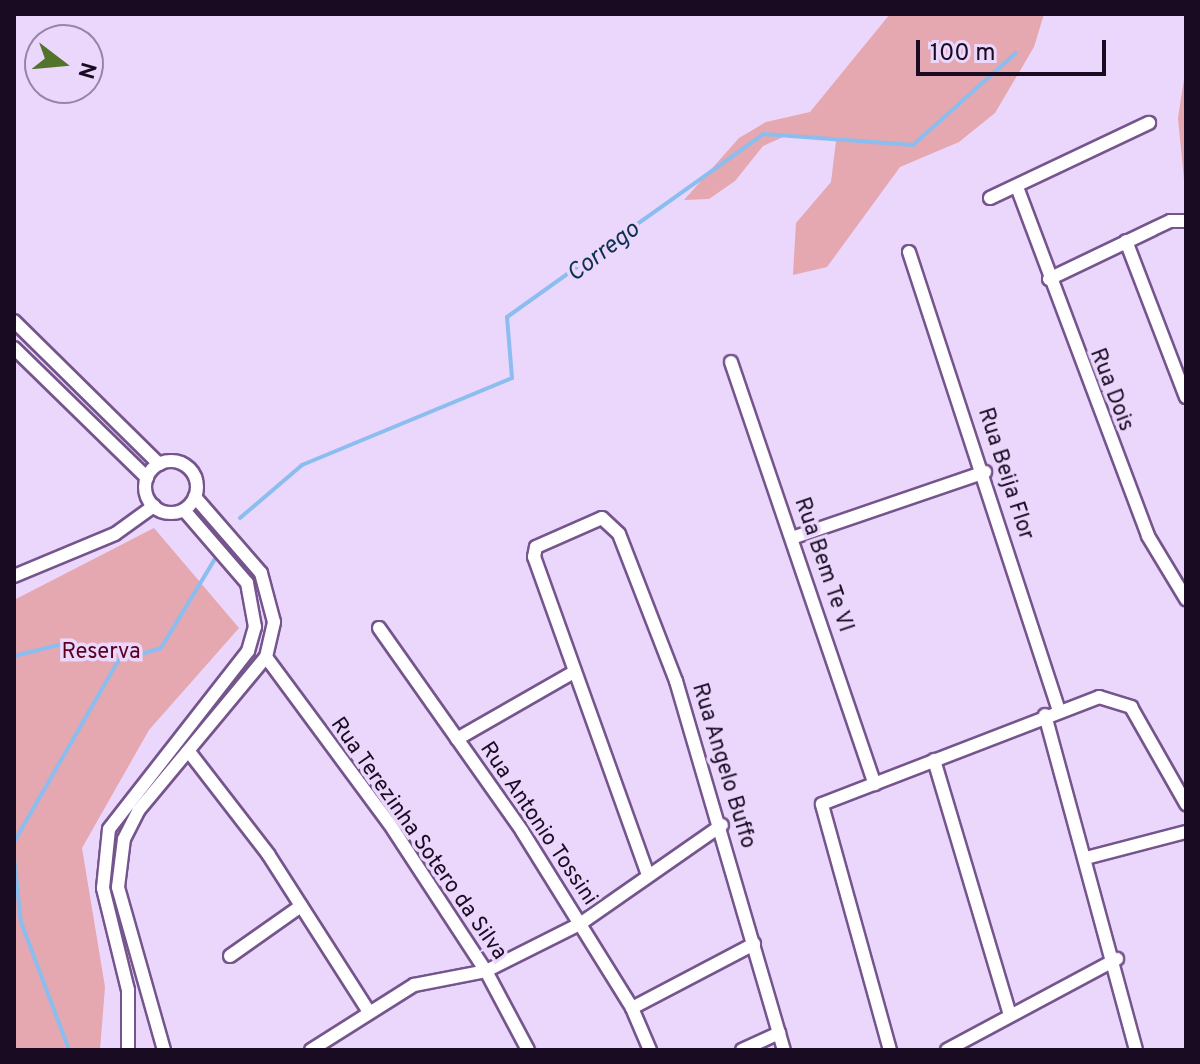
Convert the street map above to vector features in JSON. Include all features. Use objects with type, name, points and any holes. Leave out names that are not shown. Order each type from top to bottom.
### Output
[{"type":"street","points":[[990,198],[1149,123]]},
{"type":"street","name":"Rua Dois","points":[[1017,187],[1148,536],[1186,599]]},
{"type":"street","points":[[1049,279],[1126,241],[1186,221]]},
{"type":"street","points":[[1126,241],[1186,397]]},
{"type":"street","name":"Rua Beija Flor","points":[[909,252],[985,472],[1052,712],[1086,858],[1117,959],[1136,1050]]},
{"type":"street","points":[[14,321],[159,464],[185,465],[196,479],[195,497],[184,510]]},
{"type":"street","points":[[14,348],[147,478],[154,506]]},
{"type":"street","name":"Rua Bem Te VI","points":[[731,362],[795,537],[875,784]]},
{"type":"street","points":[[147,478],[159,464]]},
{"type":"street","points":[[795,537],[985,472]]},
{"type":"street","points":[[164,1050],[118,867],[138,811],[190,753],[266,657],[274,622],[261,573],[195,497]]},
{"type":"street","points":[[14,576],[115,534],[154,506],[184,510],[247,583],[255,627],[248,651],[109,829],[103,888],[128,990],[128,1050]]},
{"type":"street","name":"Rua Angelo Buffo","points":[[574,672],[533,551],[589,520],[612,522],[619,534],[722,825],[784,1050]]},
{"type":"street","name":"Rua Antonio Tossini","points":[[379,628],[580,924],[632,1008],[650,1050]]},
{"type":"street","name":"Rua Terezinha Sotero da Silva","points":[[266,657],[486,971],[523,1048]]},
{"type":"street","points":[[457,739],[574,672],[648,875]]},
{"type":"street","points":[[890,1050],[820,807],[1052,712],[1099,697],[1131,707],[1186,804]]},
{"type":"street","points":[[190,753],[301,906],[367,1009]]},
{"type":"street","points":[[934,760],[1010,1015]]},
{"type":"street","points":[[311,1050],[367,1009],[414,985],[486,971],[580,924],[722,825]]},
{"type":"street","points":[[1086,858],[1186,832]]},
{"type":"street","points":[[230,956],[301,906]]},
{"type":"street","points":[[632,1008],[754,944]]},
{"type":"street","points":[[947,1050],[1117,959]]},
{"type":"street","points":[[742,1050],[779,1033]]},
{"type":"green space","points":[[890,14],[1044,14],[1034,47],[995,113],[959,142],[900,167],[827,267],[793,275],[796,223],[831,182],[836,141],[790,134],[763,146],[735,181],[709,199],[684,200],[739,138],[766,122],[810,112]]},
{"type":"green space","points":[[1186,66],[1186,200],[1178,118]]},
{"type":"green space","name":"Reserva","points":[[154,528],[239,628],[149,730],[82,848],[105,987],[100,1050],[14,1050],[14,600]]},
{"type":"waterway","name":"Corrego","points":[[240,518],[302,465],[512,378],[507,317],[764,134],[913,145],[1016,53]]},
{"type":"waterway","name":"Corrego","points":[[14,656],[71,642],[118,661],[161,648],[218,554]]},
{"type":"waterway","points":[[14,842],[118,661]]},
{"type":"waterway","points":[[14,859],[21,922],[69,1050]]}]
